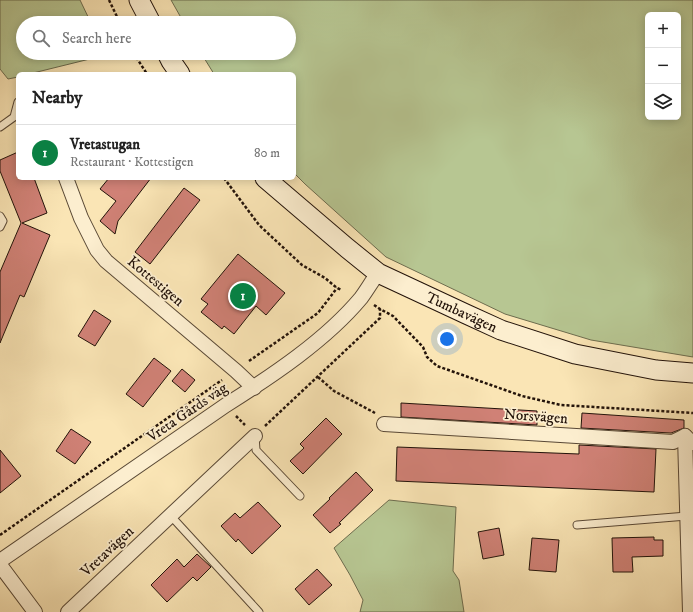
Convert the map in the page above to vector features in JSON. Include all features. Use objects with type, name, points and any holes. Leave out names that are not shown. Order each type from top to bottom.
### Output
[{"type":"main road","points":[[139,0],[147,16]]},
{"type":"main road","points":[[170,60],[179,72]]},
{"type":"main road","name":"Tumbavägen","points":[[267,180],[378,273],[501,330],[575,354],[656,370],[693,373]]},
{"type":"street","name":"Kottestigen","points":[[67,180],[81,218],[97,250],[106,262],[236,371],[254,388]]},
{"type":"street","name":"Vreta Gårds väg","points":[[0,561],[303,353],[336,324],[361,298],[378,273]]},
{"type":"street","name":"Norsvägen","points":[[384,424],[673,442],[689,440],[686,516],[690,612]]},
{"type":"street","name":"Vretavägen","points":[[68,612],[254,436]]},
{"type":"street","points":[[0,565],[35,612]]},
{"type":"lane","points":[[0,127],[14,117],[16,110]]},
{"type":"lane","points":[[0,216],[2,221],[0,227]]},
{"type":"lane","points":[[254,436],[256,450],[300,496]]},
{"type":"lane","points":[[170,515],[259,612]]},
{"type":"lane","points":[[577,525],[686,516]]},
{"type":"path","points":[[108,0],[116,16]]},
{"type":"path","points":[[138,60],[146,72]]},
{"type":"path","points":[[225,180],[259,226],[302,266],[325,278],[337,288],[342,290]]},
{"type":"path","points":[[0,535],[318,313],[337,288]]},
{"type":"path","points":[[374,305],[393,316],[423,347],[427,357],[437,366],[522,396],[561,405],[693,413]]},
{"type":"path","points":[[226,405],[254,436],[380,318],[380,309]]},
{"type":"path","points":[[318,377],[334,391],[374,412],[384,424]]},
{"type":"green space","points":[[0,0],[80,0],[88,16],[16,16],[16,60],[86,60],[37,72],[16,72],[16,77],[8,79],[0,69]]},
{"type":"green space","points":[[171,0],[693,0],[693,357],[591,340],[505,314],[386,257],[296,175],[296,72],[213,72],[205,60],[296,60],[296,16],[180,16]]},
{"type":"green space","points":[[389,500],[456,507],[453,571],[459,580],[464,612],[360,612],[363,600],[334,548]]},
{"type":"building","points":[[16,153],[16,180],[35,180],[47,213],[22,223],[50,235],[24,297],[20,295],[0,343],[0,272],[21,223],[0,171],[0,160]]},
{"type":"building","points":[[107,180],[149,180],[118,221],[115,234],[100,221],[116,201],[100,189]]},
{"type":"building","points":[[184,188],[200,200],[150,264],[135,252]]},
{"type":"building","points":[[238,254],[285,293],[266,315],[256,306],[234,334],[224,326],[222,329],[201,312],[208,304],[201,299]]},
{"type":"building","points":[[94,310],[111,321],[95,346],[78,336]]},
{"type":"building","points":[[154,358],[171,371],[143,407],[126,394]]},
{"type":"building","points":[[182,369],[195,380],[185,392],[172,381]]},
{"type":"building","points":[[401,403],[537,411],[537,425],[401,417]]},
{"type":"building","points":[[582,413],[684,420],[684,428],[671,433],[581,428]]},
{"type":"building","points":[[326,418],[342,434],[303,474],[290,461],[304,448],[300,444]]},
{"type":"building","points":[[71,429],[91,442],[75,464],[56,451]]},
{"type":"building","points":[[579,445],[656,449],[654,492],[396,481],[397,447],[579,454]]},
{"type":"building","points":[[0,450],[21,476],[0,493]]},
{"type":"building","points":[[356,472],[373,490],[339,523],[341,524],[330,533],[313,515]]},
{"type":"building","points":[[258,502],[281,526],[252,554],[238,539],[236,542],[221,526],[235,513],[240,518]]},
{"type":"building","points":[[499,528],[504,555],[483,559],[478,532]]},
{"type":"building","points":[[654,537],[654,540],[663,540],[663,556],[632,557],[633,572],[613,572],[612,538]]},
{"type":"building","points":[[532,538],[559,540],[556,572],[529,570]]},
{"type":"building","points":[[197,554],[211,567],[197,581],[193,577],[167,602],[151,585],[177,559],[184,567]]},
{"type":"building","points":[[317,569],[332,585],[309,605],[295,589]]},
{"type":"place","name":"Vretastugan","points":[[243,296]]}]
